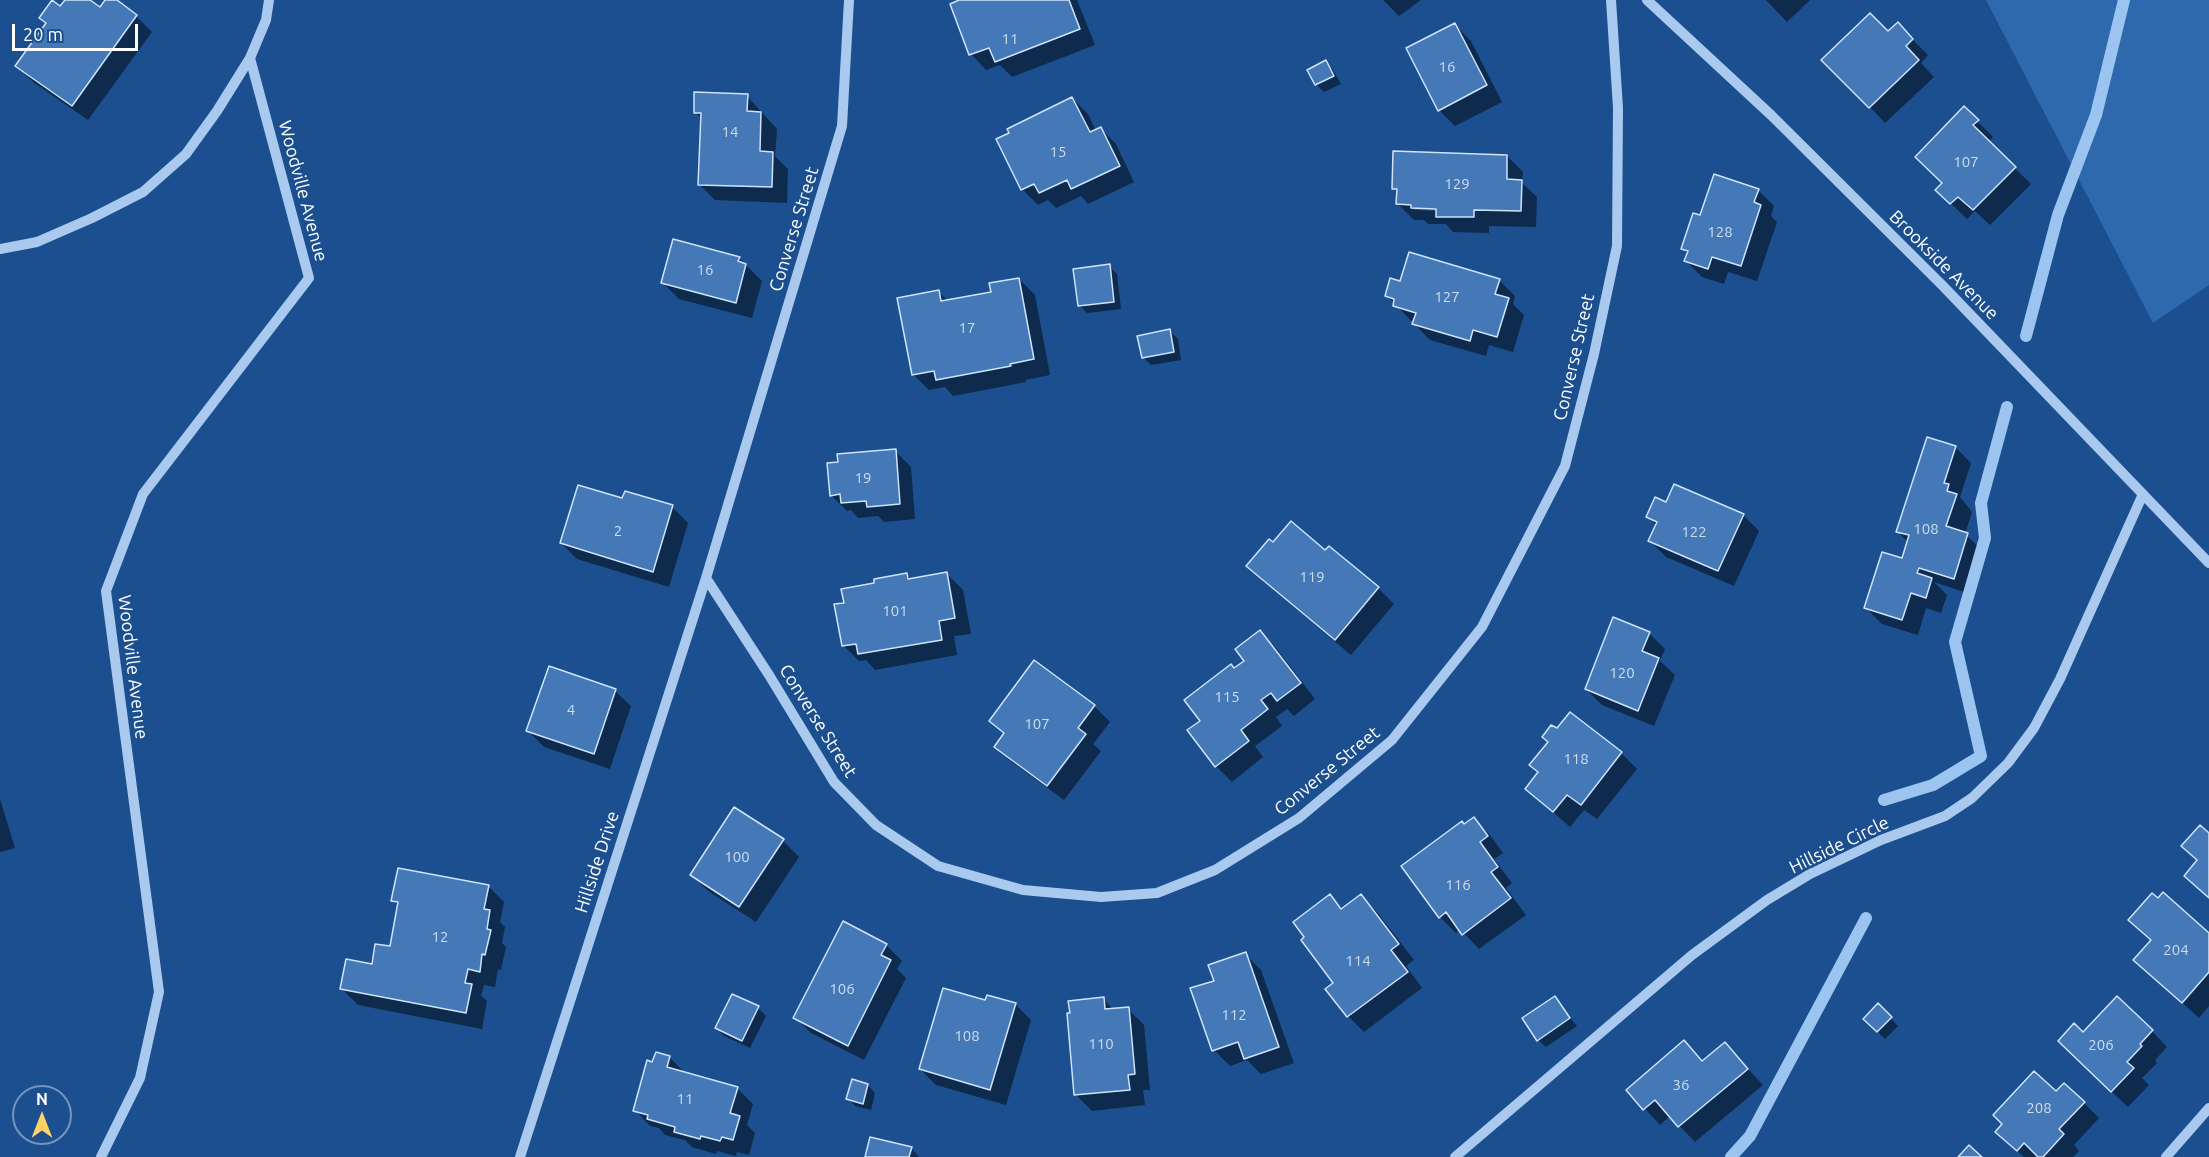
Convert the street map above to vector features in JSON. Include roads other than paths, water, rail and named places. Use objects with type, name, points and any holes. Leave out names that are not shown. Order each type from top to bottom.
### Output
[{"type":"street","points":[[0,249],[37,242],[143,192],[186,154],[217,111],[250,58],[266,20],[269,0]]},
{"type":"street","name":"Converse Street","points":[[849,0],[842,126],[706,578],[769,675],[834,782],[876,825],[938,866],[1023,891],[1101,897],[1156,893],[1215,870],[1299,819],[1392,740],[1482,627],[1565,466],[1594,354],[1617,246],[1618,108],[1611,0]]},
{"type":"street","name":"Brookside Avenue","points":[[1647,0],[1771,116],[1934,276],[2209,563]]},
{"type":"street","name":"Woodville Avenue","points":[[101,1157],[140,1078],[159,992],[106,591],[143,494],[309,278],[250,58]]},
{"type":"street","name":"Hillside Circle","points":[[1455,1157],[1692,956],[1767,900],[1810,874],[1881,840],[1945,816],[1972,798],[2008,763],[2034,728],[2060,679],[2143,494]]},
{"type":"street","name":"Hillside Drive","points":[[520,1157],[706,578]]},
{"type":"street","points":[[2166,1157],[2209,1108]]},
{"type":"waterway","points":[[2026,336],[2058,215],[2096,115],[2124,0]]},
{"type":"waterway","points":[[1884,800],[1933,785],[1981,756],[1955,642],[1985,538],[1981,503],[2007,407]]},
{"type":"waterway","points":[[1731,1157],[1750,1136],[1866,918]]}]
